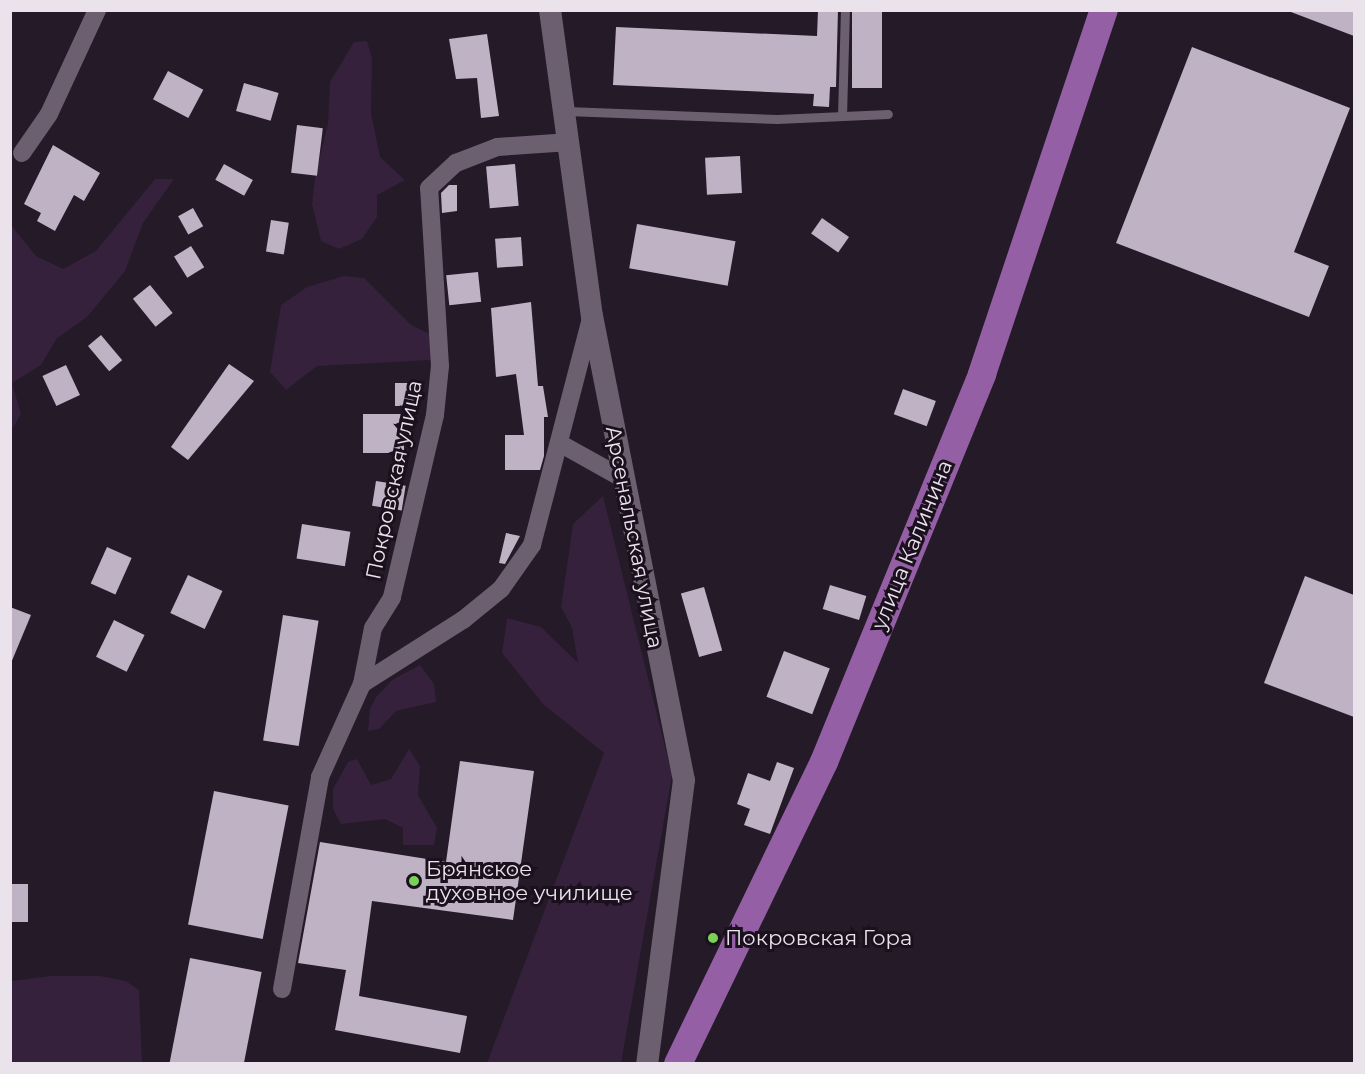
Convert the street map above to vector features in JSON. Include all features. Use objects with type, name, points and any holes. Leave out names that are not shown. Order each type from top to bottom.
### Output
[{"type":"main road","name":"улица Калинина","points":[[678,1064],[824,762],[982,374],[1099,15]]},
{"type":"street","points":[[22,153],[49,114],[97,10]]},
{"type":"street","name":"Арсенальская улица","points":[[550,10],[566,111],[592,316],[622,478],[684,780],[647,1064]]},
{"type":"street","name":"Покровская улица","points":[[282,989],[320,777],[362,684],[372,628],[392,597],[435,415],[440,366],[429,188],[456,163],[497,147],[570,142]]},
{"type":"street","points":[[362,684],[463,620],[501,589],[532,545],[561,444],[592,316]]},
{"type":"street","points":[[561,444],[622,478]]},
{"type":"lane","points":[[842,116],[845,10]]},
{"type":"lane","points":[[566,111],[777,119],[888,114]]},
{"type":"shaded area","points":[[367,41],[372,59],[371,113],[380,157],[405,180],[377,195],[377,217],[362,239],[339,249],[321,241],[312,204],[315,178],[328,123],[330,82],[354,42]]},
{"type":"shaded area","points":[[155,179],[174,179],[143,223],[125,271],[87,317],[57,338],[41,365],[12,383],[21,414],[11,431],[11,225],[36,256],[63,269],[96,251]]},
{"type":"shaded area","points":[[344,276],[364,278],[411,325],[432,335],[432,360],[317,366],[286,390],[270,372],[281,305],[307,287]]},
{"type":"shaded area","points":[[603,496],[672,775],[621,1063],[487,1063],[604,753],[543,704],[502,653],[507,618],[541,627],[578,663],[572,628],[561,607],[573,524]]},
{"type":"shaded area","points":[[420,665],[434,684],[436,702],[396,711],[379,729],[368,731],[370,709],[376,697],[392,680]]},
{"type":"shaded area","points":[[409,749],[420,766],[418,795],[437,828],[434,845],[403,845],[403,828],[385,819],[341,824],[333,809],[333,789],[348,762],[357,759],[371,785],[391,779]]},
{"type":"shaded area","points":[[51,976],[100,976],[126,981],[139,990],[142,1063],[11,1063],[11,981]]},
{"type":"building","points":[[818,10],[838,10],[836,87],[830,87],[829,107],[813,106],[814,94],[613,85],[616,27],[817,36]]},
{"type":"building","points":[[852,10],[882,10],[882,88],[852,88]]},
{"type":"building","points":[[1291,10],[1354,10],[1354,36],[1291,12]]},
{"type":"building","points":[[487,34],[499,116],[481,118],[477,78],[456,79],[449,39]]},
{"type":"building","points":[[1192,47],[1350,108],[1294,252],[1329,266],[1309,317],[1116,243]]},
{"type":"building","points":[[168,71],[203,90],[188,118],[153,99]]},
{"type":"building","points":[[244,83],[279,93],[271,121],[236,111]]},
{"type":"building","points":[[297,125],[323,128],[317,176],[291,173]]},
{"type":"building","points":[[53,145],[100,173],[84,201],[74,195],[55,231],[37,221],[41,213],[24,204]]},
{"type":"building","points":[[740,156],[742,193],[707,195],[705,158]]},
{"type":"building","points":[[224,164],[253,180],[244,196],[215,180]]},
{"type":"building","points":[[515,164],[519,206],[490,208],[486,167]]},
{"type":"building","points":[[449,185],[457,185],[457,211],[442,213],[441,193]]},
{"type":"building","points":[[193,208],[203,226],[188,235],[178,216]]},
{"type":"building","points":[[822,218],[849,237],[838,252],[811,234]]},
{"type":"building","points":[[271,220],[289,223],[284,254],[266,252]]},
{"type":"building","points":[[637,224],[735,241],[728,286],[629,268]]},
{"type":"building","points":[[521,237],[523,266],[497,268],[495,239]]},
{"type":"building","points":[[191,246],[204,267],[187,278],[174,257]]},
{"type":"building","points":[[478,272],[481,302],[449,305],[446,275]]},
{"type":"building","points":[[150,285],[173,313],[156,327],[133,299]]},
{"type":"building","points":[[531,302],[538,386],[543,386],[548,417],[544,417],[544,456],[540,470],[505,470],[505,435],[524,435],[516,374],[496,377],[491,308]]},
{"type":"building","points":[[101,335],[122,360],[109,371],[88,346]]},
{"type":"building","points":[[229,364],[254,381],[188,460],[171,447]]},
{"type":"building","points":[[66,365],[80,395],[56,406],[42,376]]},
{"type":"building","points":[[395,383],[420,383],[420,406],[395,406]]},
{"type":"building","points":[[903,389],[936,401],[927,426],[894,414]]},
{"type":"building","points":[[363,414],[404,414],[404,453],[363,453]]},
{"type":"building","points":[[376,481],[406,486],[402,510],[372,506]]},
{"type":"building","points":[[302,524],[350,532],[345,566],[297,559]]},
{"type":"building","points":[[506,533],[520,536],[505,564],[499,563]]},
{"type":"building","points":[[107,547],[132,558],[115,595],[91,584]]},
{"type":"building","points":[[188,575],[222,591],[205,629],[170,613]]},
{"type":"building","points":[[1305,576],[1354,595],[1354,717],[1264,683]]},
{"type":"building","points":[[830,585],[866,596],[859,620],[823,609]]},
{"type":"building","points":[[704,587],[722,650],[699,657],[681,594]]},
{"type":"building","points":[[10,607],[31,615],[11,663],[10,663]]},
{"type":"building","points":[[283,615],[319,621],[299,746],[263,740]]},
{"type":"building","points":[[114,620],[145,635],[127,672],[96,657]]},
{"type":"building","points":[[784,651],[830,669],[812,714],[766,697]]},
{"type":"building","name":"Брянское духовное училище","points":[[460,761],[534,771],[513,920],[372,901],[359,996],[467,1016],[460,1053],[335,1030],[346,970],[298,963],[320,842],[446,862]]},
{"type":"building","points":[[777,762],[794,768],[770,834],[744,825],[750,809],[737,804],[748,773],[770,781]]},
{"type":"building","points":[[214,791],[289,806],[263,939],[188,925]]},
{"type":"building","points":[[10,884],[28,884],[28,922],[10,922]]},
{"type":"building","points":[[190,958],[262,972],[244,1064],[169,1064]]},
{"type":"place","name":"Брянское духовное училище","points":[[414,881]]},
{"type":"place","name":"Покровская Гора","points":[[713,938]]}]
